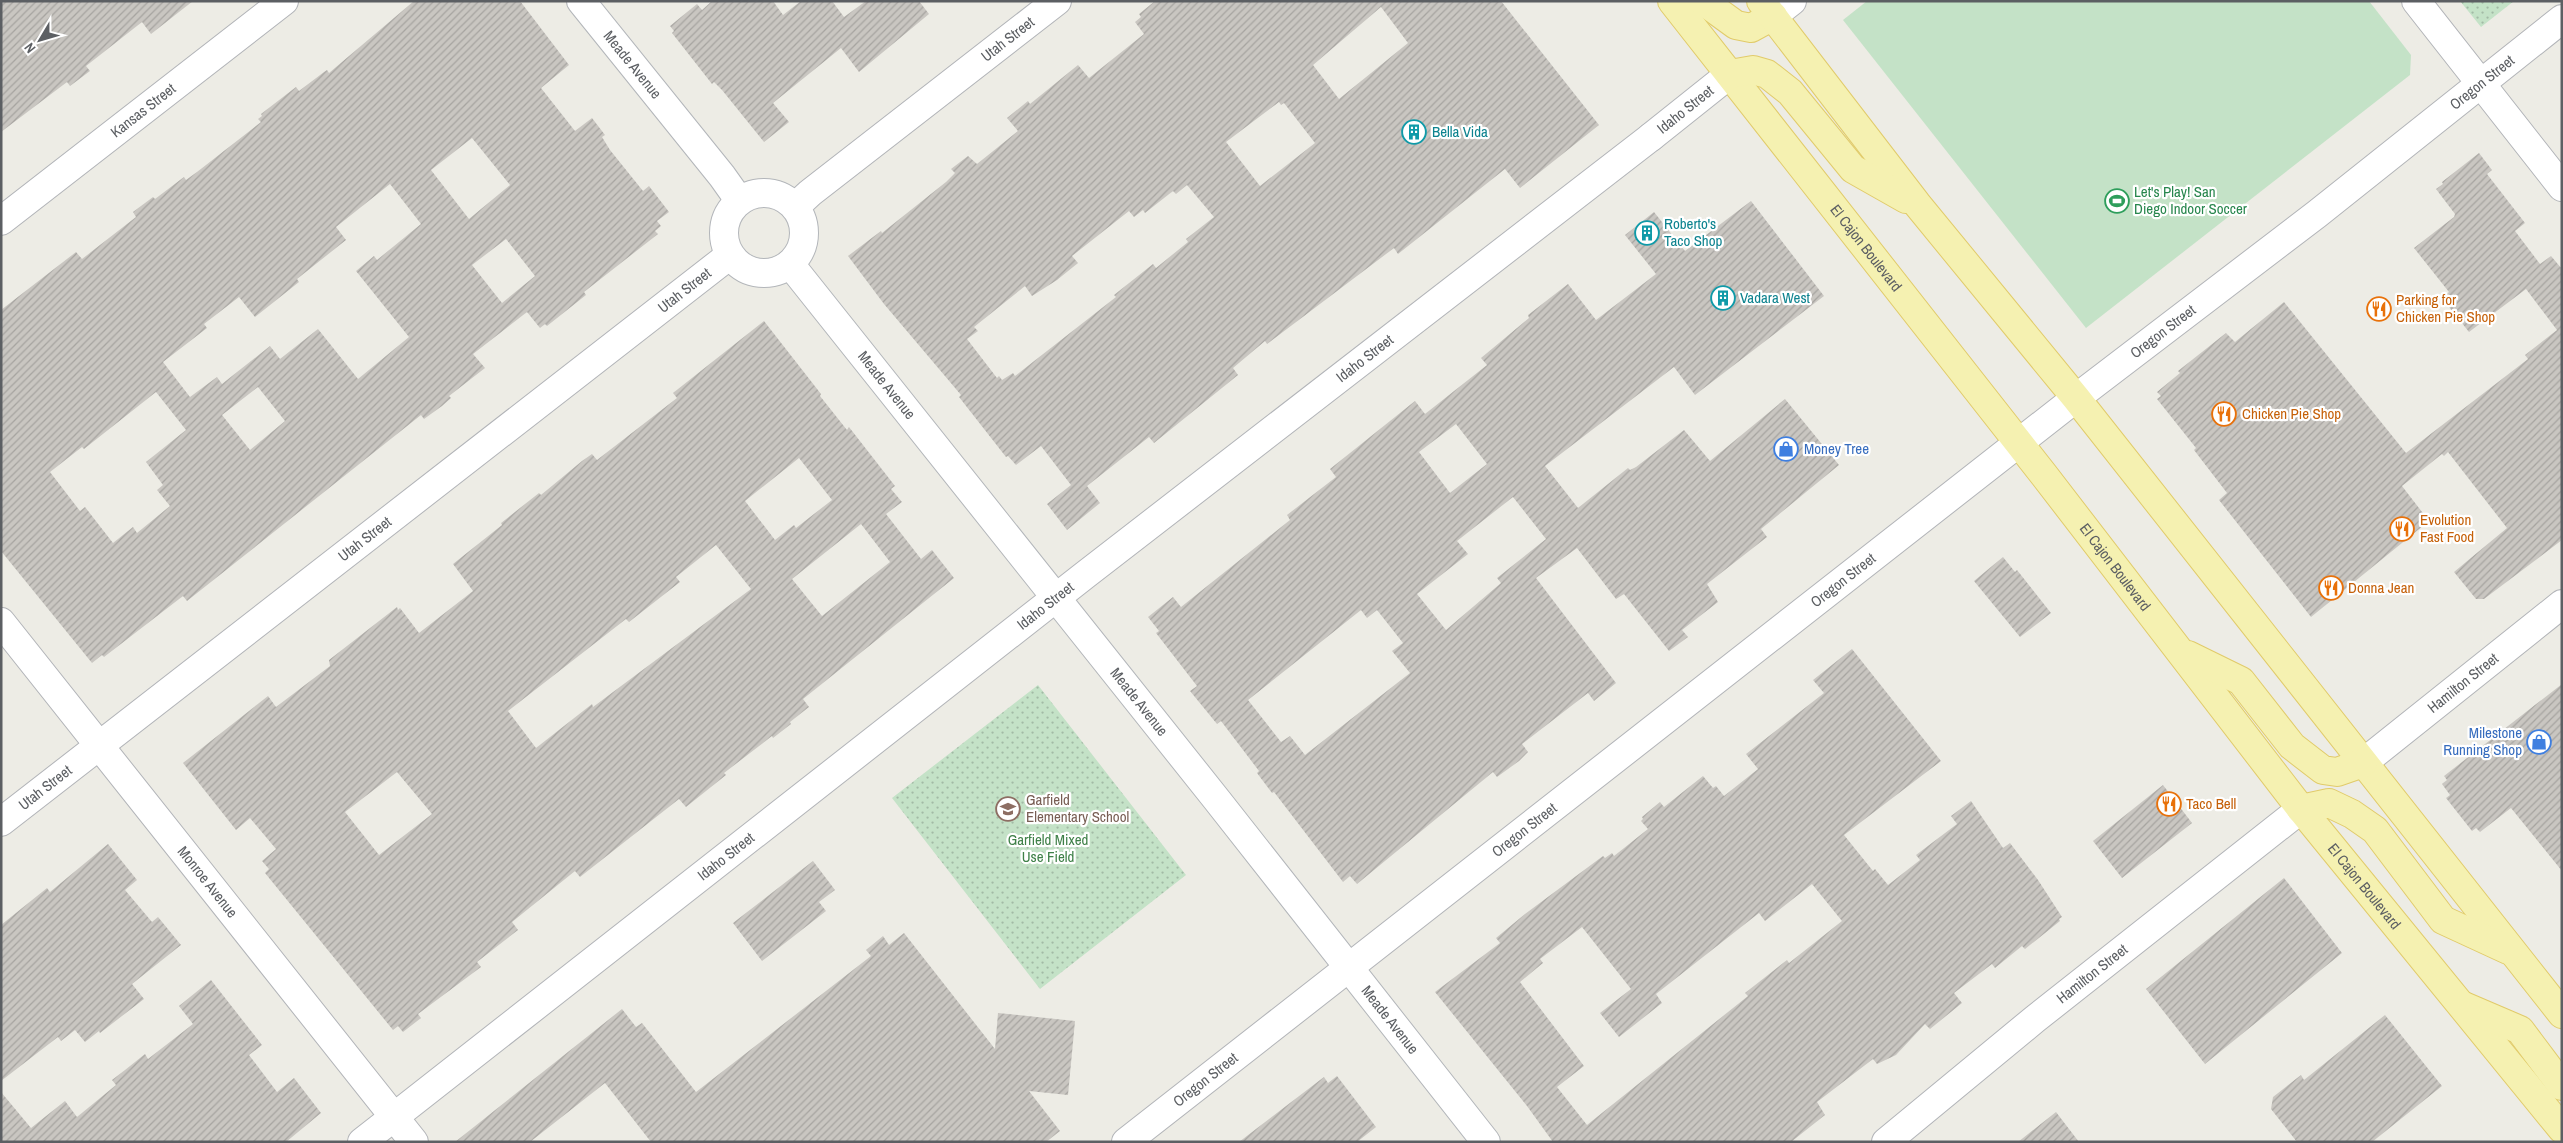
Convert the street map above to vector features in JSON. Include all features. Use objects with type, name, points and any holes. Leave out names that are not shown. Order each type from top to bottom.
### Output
[{"type":"main road","name":"El Cajon Boulevard","points":[[1672,1],[2182,652],[2302,809],[2562,1129]]},
{"type":"main road","points":[[1703,1],[1736,25],[1750,28],[1775,6],[1916,204],[2076,398],[2562,1014]]},
{"type":"main road","points":[[1730,74],[1753,70],[1767,74],[1790,92],[1853,169],[1916,204]]},
{"type":"main road","points":[[2182,652],[2241,682],[2292,746],[2323,770],[2337,772],[2363,763]]},
{"type":"main road","points":[[2302,809],[2329,803],[2352,814],[2375,830],[2443,920],[2512,951]]},
{"type":"main road","points":[[2461,1005],[2520,1030],[2562,1086]]},
{"type":"street","name":"Kansas Street","points":[[1,221],[284,1]]},
{"type":"street","name":"Meade Avenue","points":[[581,1],[722,176],[739,200]]},
{"type":"street","name":"Utah Street","points":[[795,207],[810,193],[1058,1]]},
{"type":"street","points":[[2416,1],[2562,187]]},
{"type":"street","name":"Oregon Street","points":[[1126,1142],[2076,398],[2266,253],[2562,19]]},
{"type":"street","name":"Idaho Street","points":[[362,1142],[1730,74]]},
{"type":"street","points":[[758,192],[768,192],[778,195],[795,207],[802,221],[804,237],[797,256],[790,264],[780,270],[758,273],[747,270],[730,254],[725,244],[724,226],[731,209],[739,200],[758,192]]},
{"type":"street","name":"Utah Street","points":[[1,822],[730,254]]},
{"type":"street","name":"Meade Avenue","points":[[790,264],[1349,966],[1486,1142]]},
{"type":"street","name":"Hamilton Street","points":[[2363,763],[2562,604]]},
{"type":"street","name":"Monroe Avenue","points":[[1,622],[414,1142]]},
{"type":"street","name":"Hamilton Street","points":[[1886,1142],[2036,1019],[2302,809]]},
{"type":"green space","name":"Let's Play! San Diego Indoor Soccer","points":[[1867,1],[2369,1],[2411,55],[2410,75],[2086,328],[1843,20]]},
{"type":"green space","points":[[2460,1],[2514,1],[2481,27]]},
{"type":"green space","name":"Garfield Mixed Use Field","points":[[1038,685],[1186,875],[1040,989],[892,798]]},
{"type":"building","points":[[1,1],[193,1],[151,34],[142,22],[86,66],[90,71],[70,86],[67,82],[1,132]]},
{"type":"building","points":[[414,1],[520,1],[569,65],[541,88],[575,131],[592,118],[605,135],[602,137],[610,150],[643,191],[649,186],[669,212],[657,221],[661,226],[655,231],[658,234],[584,292],[586,295],[547,326],[545,324],[540,328],[527,312],[473,354],[485,368],[449,396],[451,398],[442,406],[424,419],[421,415],[187,601],[183,596],[104,657],[102,655],[92,663],[1,551],[1,310],[76,252],[82,259],[136,217],[133,212],[153,197],[155,199],[184,177],[186,180],[261,122],[258,119],[262,116],[261,114],[296,87],[299,91],[327,70],[329,73]],"holes":[[[472,138],[510,185],[469,219],[431,170]],[[390,184],[421,224],[377,260],[374,256],[356,271],[409,337],[358,379],[318,329],[280,359],[270,346],[222,384],[217,377],[190,397],[163,362],[207,328],[204,324],[239,297],[255,317],[299,282],[297,279],[346,240],[336,227]],[[506,239],[535,276],[502,303],[472,265]],[[258,387],[285,421],[250,450],[222,415]],[[156,392],[186,430],[146,462],[163,485],[157,490],[170,506],[137,533],[133,527],[113,543],[85,507],[80,511],[50,472],[82,447],[84,449]]]},
{"type":"building","points":[[712,1],[773,1],[783,15],[801,1],[832,1],[844,17],[866,1],[919,1],[929,14],[859,72],[841,48],[773,103],[789,122],[764,142],[722,90],[714,82],[712,84],[672,33],[674,31],[670,26],[697,4],[702,10]]},
{"type":"building","points":[[1155,1],[1501,1],[1599,125],[1520,188],[1505,169],[1398,254],[1394,248],[1267,344],[1265,341],[1233,368],[1238,375],[1154,443],[1149,437],[1087,486],[1100,503],[1067,530],[1047,504],[1071,485],[1041,446],[1016,465],[1008,456],[1006,457],[959,397],[961,395],[884,304],[848,256],[881,231],[882,233],[946,182],[955,173],[951,169],[968,156],[977,164],[1018,131],[1007,118],[1028,101],[1030,104],[1078,65],[1089,78],[1144,34],[1135,22],[1141,17],[1139,14]],"holes":[[[1381,7],[1408,43],[1339,99],[1313,65]],[[1279,102],[1281,105],[1284,103],[1315,143],[1260,186],[1226,142]],[[1187,185],[1214,217],[1186,239],[1188,242],[1156,268],[1153,264],[1114,295],[1116,297],[1015,376],[1013,373],[1002,380],[999,376],[997,378],[967,339],[978,331],[974,327],[1025,286],[1032,296],[1057,280],[1078,263],[1072,256],[1129,211],[1134,217],[1143,210],[1145,213],[1173,191],[1176,194]]]},
{"type":"building","points":[[2479,153],[2492,170],[2487,174],[2525,223],[2515,231],[2540,264],[2551,256],[2562,269],[2562,540],[2484,599],[2476,599],[2454,572],[2507,528],[2448,452],[2444,456],[2442,454],[2402,486],[2429,521],[2311,617],[2219,500],[2227,493],[2194,450],[2196,448],[2157,399],[2161,396],[2157,392],[2180,373],[2178,371],[2226,333],[2235,342],[2284,302],[2406,453],[2528,359],[2525,355],[2557,330],[2526,289],[2469,332],[2442,298],[2449,292],[2414,248],[2454,217],[2455,214],[2436,189],[2443,184],[2442,182]]},
{"type":"building","points":[[1751,201],[1824,296],[1695,395],[1674,367],[1545,466],[1578,508],[1628,468],[1630,470],[1636,467],[1684,430],[1710,461],[1785,399],[1839,465],[1761,529],[1767,537],[1707,584],[1718,602],[1682,630],[1688,637],[1669,651],[1624,594],[1616,599],[1577,548],[1536,578],[1616,683],[1594,701],[1588,693],[1522,744],[1528,752],[1519,761],[1497,777],[1493,772],[1357,884],[1350,876],[1343,882],[1274,792],[1272,793],[1257,773],[1259,771],[1221,721],[1217,724],[1190,691],[1197,686],[1156,633],[1159,631],[1148,617],[1173,597],[1181,607],[1290,520],[1287,515],[1336,477],[1330,469],[1415,401],[1425,414],[1487,365],[1481,358],[1529,318],[1528,315],[1568,284],[1596,320],[1656,274],[1625,235],[1654,212],[1685,251]],"holes":[[[1456,424],[1487,464],[1450,493],[1419,452]],[[1513,497],[1546,539],[1497,578],[1501,583],[1446,630],[1417,594],[1468,554],[1457,541]],[[1361,610],[1367,618],[1377,610],[1403,643],[1392,651],[1410,673],[1305,755],[1290,736],[1281,742],[1248,700]]]},
{"type":"building","points":[[764,321],[821,394],[820,396],[847,430],[849,427],[895,486],[891,489],[902,502],[886,514],[921,559],[932,550],[954,578],[803,699],[809,707],[790,722],[791,724],[773,738],[772,736],[724,773],[726,775],[686,807],[679,799],[580,877],[575,871],[512,922],[518,930],[477,962],[481,967],[418,1014],[421,1018],[403,1032],[398,1026],[393,1030],[265,873],[269,869],[262,861],[276,849],[250,818],[236,830],[183,763],[268,696],[276,707],[330,666],[329,660],[397,607],[398,610],[400,608],[419,633],[473,591],[453,564],[502,525],[501,523],[539,493],[541,495],[582,461],[592,454],[597,460],[677,398],[673,393]],"holes":[[[799,458],[832,500],[796,528],[794,525],[775,540],[745,501]],[[861,524],[890,562],[822,616],[792,579]],[[716,545],[751,589],[593,707],[592,704],[536,748],[508,711],[626,619],[629,622],[680,582],[676,577]],[[397,772],[432,814],[379,855],[345,812]]]},
{"type":"building","points":[[2003,557],[2015,572],[2017,570],[2051,613],[2020,637],[1974,581]]},
{"type":"building","points":[[1852,649],[1941,761],[1844,835],[1873,871],[1875,869],[1888,885],[1920,860],[1916,855],[1957,824],[1951,816],[1971,801],[2003,848],[2010,843],[2038,880],[2062,917],[2059,919],[2060,921],[2025,949],[2022,946],[1995,968],[1992,964],[1954,993],[1962,1003],[1930,1029],[1925,1024],[1896,1055],[1877,1064],[1873,1059],[1817,1102],[1825,1115],[1791,1142],[1553,1142],[1527,1106],[1435,992],[1500,943],[1496,938],[1525,914],[1603,856],[1605,858],[1612,853],[1614,856],[1648,829],[1641,821],[1642,817],[1660,802],[1664,807],[1703,776],[1713,788],[1716,786],[1724,796],[1758,769],[1746,754],[1824,693],[1813,680]],"holes":[[[1812,884],[1842,921],[1789,963],[1787,960],[1745,993],[1748,996],[1587,1125],[1557,1087],[1584,1066],[1520,982],[1543,963],[1540,959],[1582,927],[1631,989],[1600,1013],[1619,1037],[1662,1003],[1656,994],[1759,913],[1765,921]]]},
{"type":"building","points":[[2562,684],[2562,871],[2511,808],[2480,832],[2476,828],[2472,831],[2446,798],[2450,795],[2442,784],[2447,780],[2444,776]]},
{"type":"building","points":[[2163,785],[2192,823],[2122,878],[2093,841]]},
{"type":"building","points":[[108,844],[137,880],[125,890],[152,922],[158,917],[181,945],[132,984],[144,999],[100,1033],[99,1031],[85,1042],[75,1030],[61,1041],[58,1037],[1,1081],[1,925],[47,888],[50,892]]},
{"type":"building","points":[[813,861],[835,890],[819,902],[826,911],[762,961],[733,923]]},
{"type":"building","points":[[2284,878],[2342,953],[2205,1064],[2146,989]]},
{"type":"building","points":[[904,933],[995,1049],[998,1013],[1075,1021],[1068,1095],[1029,1091],[1060,1131],[1046,1142],[651,1142],[605,1083],[530,1142],[455,1142],[622,1009],[636,1027],[642,1023],[696,1092],[871,956],[866,950],[883,936],[889,945]]},
{"type":"building","points":[[211,980],[262,1045],[249,1055],[277,1092],[294,1078],[321,1113],[286,1142],[1,1142],[1,1092],[31,1128],[65,1101],[77,1117],[116,1085],[112,1080],[145,1054],[148,1059],[193,1024],[179,1006]]},
{"type":"building","points":[[2385,1015],[2442,1086],[2372,1142],[2297,1142],[2271,1109],[2273,1097],[2301,1075],[2304,1080]]},
{"type":"building","points":[[1337,1076],[1376,1127],[1357,1142],[1239,1142],[1324,1077],[1328,1083]]},
{"type":"building","points":[[2056,1112],[2079,1142],[2018,1142]]},
{"type":"place","name":"Bella Vida","points":[[1414,132]]},
{"type":"place","name":"Let's Play! San Diego Indoor Soccer","points":[[2117,201]]},
{"type":"place","name":"Roberto's Taco Shop","points":[[1647,233]]},
{"type":"place","name":"Vadara West","points":[[1723,298]]},
{"type":"place","name":"Parking for Chicken Pie Shop","points":[[2379,309]]},
{"type":"place","name":"Chicken Pie Shop","points":[[2224,414]]},
{"type":"place","name":"Money Tree","points":[[1786,449]]},
{"type":"place","name":"Evolution Fast Food","points":[[2402,529]]},
{"type":"place","name":"Donna Jean","points":[[2331,588]]},
{"type":"place","name":"Milestone Running Shop","points":[[2539,742]]},
{"type":"place","name":"Taco Bell","points":[[2169,804]]},
{"type":"place","name":"Garfield Elementary School","points":[[1008,809]]}]
